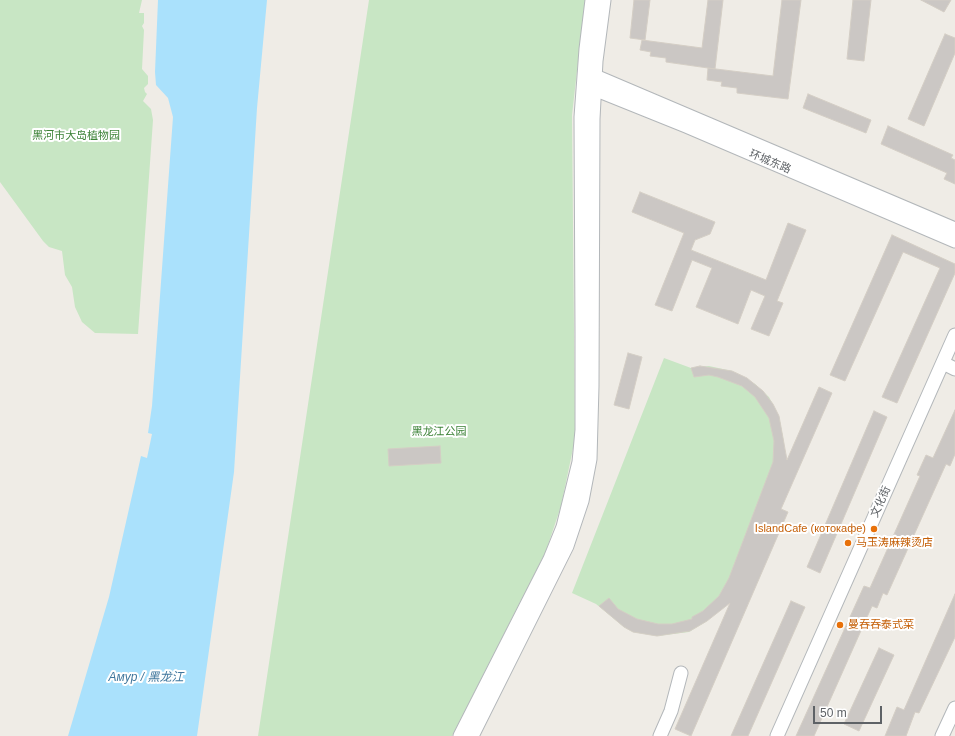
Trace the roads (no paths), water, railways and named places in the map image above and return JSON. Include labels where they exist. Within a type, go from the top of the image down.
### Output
[{"type":"street","points":[[472,736],[567,546],[582,501],[587,473],[592,426],[589,82],[592,0]]},
{"type":"street","points":[[460,736],[550,559],[563,527],[579,462],[582,430],[582,117],[604,0]]},
{"type":"street","name":"环城东路","points":[[589,82],[955,229]]},
{"type":"street","name":"环城东路","points":[[589,82],[694,129],[955,241]]},
{"type":"street","name":"文化街","points":[[777,736],[955,335]]},
{"type":"street","points":[[943,363],[955,368]]},
{"type":"street","points":[[660,736],[671,711],[681,673]]},
{"type":"street","points":[[942,736],[955,708]]},
{"type":"water","name":"Амур / 黑龙江","points":[[158,0],[267,0],[257,108],[234,472],[197,736],[68,736],[109,597],[141,456],[147,458],[152,434],[148,433],[152,406],[173,117],[168,98],[156,85],[155,72]]},
{"type":"place","name":"IslandCafe (котокафе)","points":[[874,529]]},
{"type":"place","name":"马玉涛麻辣烫店","points":[[848,543]]},
{"type":"place","name":"曼吞吞泰式菜","points":[[840,625]]},
{"type":"park label","name":"黑河市大岛植物园","points":[[76,136]]},
{"type":"park label","name":"黑龙江公园","points":[[439,432]]}]
